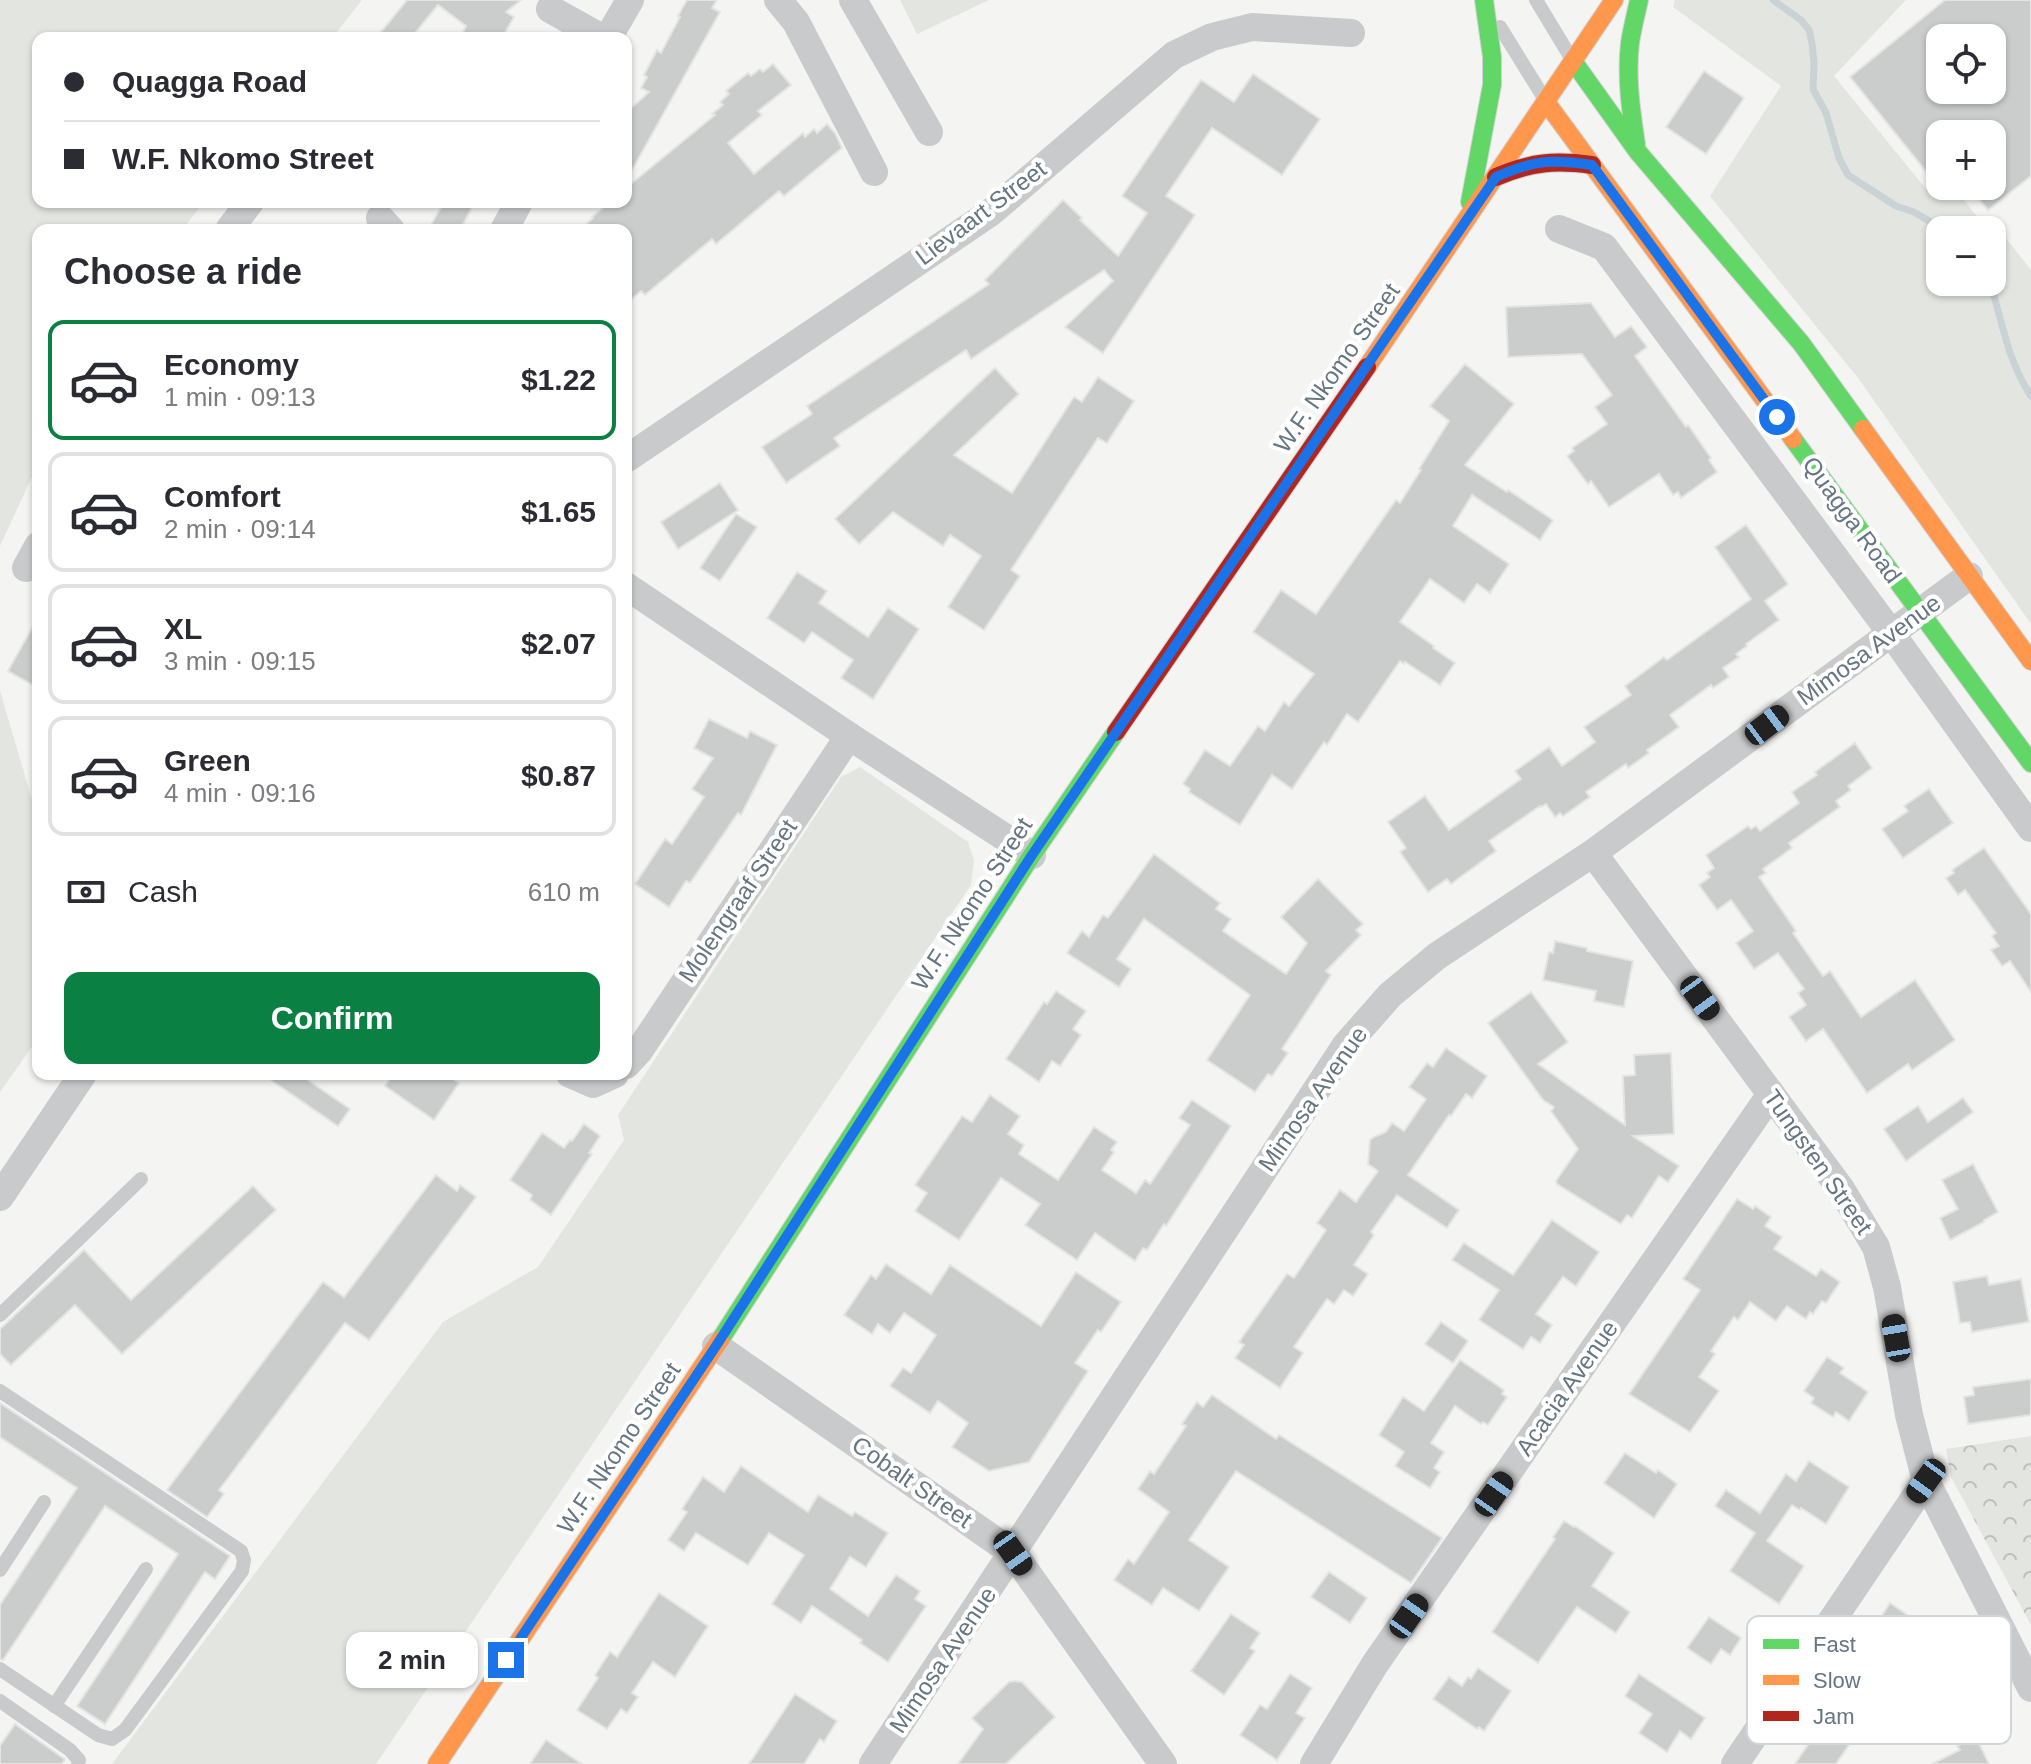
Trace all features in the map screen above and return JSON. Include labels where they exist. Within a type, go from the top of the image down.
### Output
[{"type":"main road","points":[[1466,222],[1492,85],[1492,57],[1484,0]]},
{"type":"main road","name":"W.F. Nkomo Street","points":[[437,1764],[716,1346],[1032,855],[1466,222],[1614,0]]},
{"type":"main road","points":[[1638,152],[1629,78],[1630,41],[1639,0]]},
{"type":"main road","points":[[1573,61],[1638,152],[1801,343],[2031,661]]},
{"type":"main road","name":"Quagga Road","points":[[1546,102],[2031,763]]},
{"type":"main road","points":[[1496,177],[1525,165],[1547,161],[1592,165]]},
{"type":"street","points":[[609,32],[630,0]]},
{"type":"street","points":[[778,0],[796,22],[874,172]]},
{"type":"street","points":[[853,0],[929,132]]},
{"type":"street","points":[[550,9],[594,32]]},
{"type":"street","name":"Lievaart Street","points":[[632,455],[990,213],[1174,55],[1212,37],[1252,27],[1351,33]]},
{"type":"street","name":"Quagga Road","points":[[1559,229],[1604,247],[1891,633],[2031,828]]},
{"type":"street","name":"Mimosa Avenue","points":[[873,1764],[1346,1045],[1390,995],[1437,956],[1593,853],[1969,576]]},
{"type":"street","points":[[632,590],[1032,855]]},
{"type":"street","name":"Molengraaf Street","points":[[632,1059],[849,736]]},
{"type":"street","name":"Tungsten Street","points":[[1593,853],[1841,1189],[1876,1247],[1887,1287],[1909,1415],[1926,1481],[1994,1616]]},
{"type":"street","points":[[0,1197],[79,1080]]},
{"type":"street","name":"Acacia Avenue","points":[[1314,1764],[1375,1664],[1771,1094]]},
{"type":"street","name":"Cobalt Street","points":[[716,1346],[1013,1553],[1163,1764]]},
{"type":"street","points":[[1835,1616],[1926,1481]]},
{"type":"street","name":"Tungsten Street","points":[[2011,1649],[2031,1688]]},
{"type":"street","points":[[1735,1764],[1748,1744]]},
{"type":"lane","name":"Quagga Road","points":[[1484,0],[1546,102]]},
{"type":"lane","points":[[1536,0],[1573,61]]},
{"type":"lane","points":[[0,1315],[141,1179]]},
{"type":"lane","points":[[0,1391],[241,1551],[244,1560],[242,1571],[125,1730],[112,1739],[98,1735],[0,1669]]},
{"type":"lane","points":[[0,1570],[44,1502]]},
{"type":"lane","points":[[54,1706],[146,1569]]},
{"type":"lane","points":[[0,1701],[70,1750],[79,1760],[78,1764]]},
{"type":"green space","points":[[0,0],[362,0],[337,32],[32,32],[32,208],[199,208],[187,224],[32,224],[32,477],[0,546]]},
{"type":"green space","points":[[900,0],[989,0],[917,34]]},
{"type":"green space","points":[[1675,0],[1906,0],[1834,76],[1926,189],[1926,200],[1964,200],[1976,216],[1926,216],[1926,296],[2006,296],[2006,238],[2031,270],[2031,624],[1858,378],[1710,196],[1781,86],[1673,7]]},
{"type":"green space","points":[[0,691],[32,800],[32,1047],[0,1092]]},
{"type":"green space","points":[[860,767],[968,842],[974,860],[971,885],[376,1764],[112,1764],[443,1322],[538,1267],[624,1140],[618,1115],[841,777]]},
{"type":"green space","points":[[2031,1436],[2031,1625],[1951,1477],[1946,1449]]},
{"type":"building","points":[[407,0],[521,0],[506,12],[514,17],[505,32],[463,32],[466,26],[438,5],[416,32],[381,32]]},
{"type":"building","points":[[687,0],[717,0],[712,8],[720,12],[632,170],[632,108],[649,92],[641,88],[647,77],[644,75],[657,50],[661,53]]},
{"type":"building","points":[[1945,0],[2031,0],[2031,176],[2006,196],[2006,120],[1926,120],[1926,172],[1850,77]]},
{"type":"building","points":[[773,64],[791,85],[758,111],[762,115],[728,143],[754,174],[803,133],[805,137],[814,129],[817,133],[827,124],[842,148],[784,196],[779,191],[716,244],[712,239],[645,295],[641,291],[632,299],[632,224],[586,224],[603,208],[632,208],[632,183],[715,115],[712,114],[723,105],[720,102],[729,94],[726,91],[748,73],[751,76],[760,69],[763,72]]},
{"type":"building","points":[[1704,71],[1744,98],[1706,154],[1666,127]]},
{"type":"building","points":[[1253,74],[1320,119],[1282,175],[1212,128],[1166,196],[1195,215],[1103,353],[1065,327],[1113,281],[1104,270],[971,359],[966,350],[834,438],[840,446],[786,483],[762,447],[812,414],[807,406],[989,284],[985,280],[1063,200],[1118,256],[1147,213],[1122,196],[1201,80],[1234,102]]},
{"type":"building","points":[[1980,200],[2001,200],[1988,210]]},
{"type":"building","points":[[441,208],[472,208],[463,224],[431,224]]},
{"type":"building","points":[[1591,303],[1615,337],[1631,326],[1647,347],[1635,356],[1711,458],[1709,460],[1717,472],[1681,498],[1678,492],[1673,495],[1659,474],[1609,507],[1591,481],[1588,484],[1567,456],[1574,451],[1572,448],[1607,424],[1595,407],[1612,395],[1582,354],[1508,357],[1506,307]]},
{"type":"building","points":[[1465,364],[1514,404],[1465,465],[1553,520],[1540,540],[1472,495],[1453,526],[1509,564],[1490,593],[1477,584],[1464,603],[1430,579],[1400,622],[1455,663],[1440,685],[1400,661],[1358,722],[1347,714],[1292,789],[1272,775],[1240,825],[1189,792],[1190,789],[1183,784],[1205,750],[1230,766],[1258,726],[1265,731],[1284,702],[1289,706],[1314,674],[1253,632],[1281,590],[1316,614],[1396,500],[1400,503],[1421,470],[1449,421],[1430,406]]},
{"type":"building","points":[[995,368],[1019,394],[954,455],[1012,493],[1074,397],[1082,402],[1098,377],[1134,401],[1107,443],[1098,438],[1011,570],[1020,576],[984,630],[948,607],[981,556],[950,535],[943,546],[893,512],[859,544],[835,519]]},
{"type":"building","points":[[720,483],[738,510],[678,549],[661,522]]},
{"type":"building","points":[[736,514],[757,527],[720,581],[700,568]]},
{"type":"building","points":[[1746,525],[1788,584],[1765,601],[1779,620],[1746,644],[1736,654],[1739,657],[1723,668],[1729,677],[1713,688],[1711,685],[1670,715],[1679,727],[1647,750],[1649,753],[1628,768],[1626,764],[1586,792],[1590,797],[1563,816],[1560,813],[1555,817],[1546,804],[1540,806],[1489,841],[1496,851],[1451,884],[1447,879],[1428,892],[1400,852],[1406,848],[1388,822],[1425,796],[1449,830],[1521,779],[1515,771],[1549,747],[1562,766],[1595,742],[1584,727],[1631,695],[1625,686],[1664,657],[1667,660],[1751,599],[1715,547]]},
{"type":"building","points":[[797,572],[827,591],[819,603],[868,637],[888,608],[919,629],[873,699],[841,678],[853,660],[812,632],[804,643],[767,618]]},
{"type":"building","points":[[32,628],[32,685],[8,671]]},
{"type":"building","points":[[709,719],[747,738],[750,731],[777,745],[741,815],[738,813],[690,883],[686,881],[669,907],[635,884],[665,839],[672,844],[704,797],[692,789],[713,758],[694,748]]},
{"type":"building","points":[[1855,743],[1872,768],[1848,786],[1851,790],[1836,801],[1840,807],[1789,843],[1792,848],[1763,869],[1766,873],[1759,877],[1823,976],[1830,971],[1861,1017],[1915,980],[1955,1040],[1912,1070],[1908,1064],[1867,1093],[1823,1029],[1806,1041],[1789,1017],[1806,1005],[1798,993],[1804,989],[1778,953],[1754,969],[1736,943],[1753,931],[1731,900],[1717,910],[1699,885],[1710,877],[1707,873],[1714,868],[1706,855],[1748,826],[1751,829],[1756,826],[1760,831],[1799,803],[1792,792]]},
{"type":"building","points":[[1929,789],[1953,823],[1903,858],[1882,829],[1908,811],[1904,806]]},
{"type":"building","points":[[1984,848],[2031,914],[2031,992],[2010,961],[2002,966],[1991,950],[1999,946],[1992,936],[1996,933],[1965,890],[1958,895],[1946,878],[1954,873],[1952,870]]},
{"type":"building","points":[[1154,854],[1220,903],[1216,909],[1231,919],[1223,931],[1286,974],[1307,943],[1281,917],[1318,879],[1363,924],[1356,930],[1361,935],[1326,971],[1331,975],[1282,1049],[1288,1053],[1272,1076],[1268,1074],[1255,1092],[1207,1060],[1250,995],[1144,919],[1117,959],[1131,969],[1119,987],[1067,953],[1082,931],[1089,937],[1103,915],[1108,918]]},
{"type":"building","points":[[1555,941],[1633,961],[1624,1007],[1594,1001],[1596,991],[1543,980],[1549,952],[1553,953]]},
{"type":"building","points":[[1056,991],[1086,1011],[1073,1029],[1081,1035],[1060,1066],[1052,1061],[1039,1082],[1006,1059],[1044,1002],[1047,1004]]},
{"type":"building","points":[[1531,992],[1568,1042],[1538,1064],[1625,1125],[1623,1076],[1635,1075],[1634,1055],[1671,1053],[1674,1134],[1633,1136],[1679,1166],[1668,1182],[1659,1176],[1632,1218],[1627,1215],[1621,1224],[1557,1184],[1556,1181],[1578,1149],[1551,1111],[1554,1107],[1543,1100],[1488,1023]]},
{"type":"building","points":[[1446,1048],[1487,1076],[1472,1098],[1466,1094],[1449,1115],[1408,1175],[1459,1210],[1447,1228],[1397,1195],[1371,1232],[1374,1235],[1354,1265],[1368,1274],[1353,1296],[1344,1290],[1334,1304],[1327,1299],[1294,1347],[1303,1353],[1280,1388],[1235,1358],[1244,1345],[1239,1342],[1287,1274],[1294,1278],[1326,1230],[1317,1223],[1340,1190],[1356,1202],[1378,1171],[1368,1164],[1370,1140],[1386,1132],[1392,1123],[1404,1131],[1426,1099],[1409,1087],[1427,1063],[1433,1067]]},
{"type":"building","points":[[271,1080],[308,1080],[350,1109],[338,1126]]},
{"type":"building","points":[[389,1080],[454,1080],[459,1083],[434,1120],[385,1086]]},
{"type":"building","points":[[990,1095],[1020,1116],[1008,1134],[1024,1145],[1019,1154],[1058,1180],[1094,1127],[1117,1142],[1102,1170],[1136,1193],[1145,1180],[1150,1184],[1190,1125],[1179,1118],[1192,1100],[1231,1126],[1166,1226],[1164,1224],[1147,1250],[1143,1248],[1135,1261],[1095,1233],[1077,1260],[1025,1225],[1040,1204],[1001,1178],[959,1240],[915,1211],[927,1193],[915,1185],[962,1116],[972,1122]]},
{"type":"building","points":[[1963,1098],[1973,1112],[1906,1161],[1884,1129],[1918,1106],[1928,1122]]},
{"type":"building","points":[[584,1124],[600,1136],[589,1153],[592,1154],[551,1215],[530,1200],[532,1195],[510,1180],[542,1133],[564,1148]]},
{"type":"building","points":[[1973,1164],[1998,1212],[1950,1240],[1940,1218],[1958,1209],[1942,1180]]},
{"type":"building","points":[[436,1175],[457,1191],[460,1185],[476,1197],[369,1340],[345,1323],[219,1490],[224,1494],[207,1517],[167,1490],[323,1282],[344,1297]]},
{"type":"building","points":[[253,1186],[276,1210],[122,1354],[75,1305],[11,1365],[0,1354],[0,1329],[84,1250],[131,1300]]},
{"type":"building","points":[[1737,1199],[1771,1217],[1765,1226],[1782,1237],[1774,1249],[1816,1276],[1821,1269],[1840,1282],[1826,1303],[1822,1301],[1806,1319],[1787,1306],[1776,1321],[1750,1302],[1738,1320],[1734,1317],[1711,1351],[1715,1354],[1699,1377],[1719,1391],[1690,1432],[1629,1394],[1700,1290],[1683,1279]]},
{"type":"building","points":[[1552,1220],[1599,1252],[1576,1286],[1563,1277],[1536,1314],[1552,1325],[1540,1343],[1531,1337],[1523,1349],[1479,1320],[1499,1290],[1452,1260],[1464,1243],[1513,1275]]},
{"type":"building","points":[[886,1264],[931,1294],[950,1265],[1041,1326],[1076,1272],[1121,1302],[1075,1363],[1088,1371],[1029,1462],[989,1471],[952,1447],[968,1423],[938,1401],[930,1413],[890,1386],[903,1368],[911,1373],[936,1335],[904,1313],[890,1333],[878,1324],[872,1334],[844,1315],[871,1275],[876,1279]]},
{"type":"building","points":[[1987,1276],[1989,1285],[2021,1279],[2029,1322],[1972,1332],[1970,1322],[1960,1323],[1953,1282]]},
{"type":"building","points":[[1441,1322],[1468,1341],[1453,1363],[1425,1344]]},
{"type":"building","points":[[1827,1357],[1844,1368],[1840,1373],[1868,1392],[1849,1421],[1836,1412],[1833,1417],[1811,1403],[1814,1398],[1804,1391]]},
{"type":"building","points":[[1460,1360],[1504,1390],[1502,1394],[1507,1397],[1488,1425],[1481,1424],[1455,1406],[1431,1443],[1444,1452],[1434,1468],[1440,1472],[1430,1488],[1395,1466],[1404,1452],[1379,1435],[1403,1397],[1424,1411]]},
{"type":"building","points":[[2031,1379],[2031,1415],[1968,1424],[1964,1397],[1974,1395],[1973,1387]]},
{"type":"building","points":[[1212,1395],[1276,1439],[1279,1435],[1442,1538],[1411,1583],[1236,1471],[1189,1540],[1229,1567],[1199,1611],[1163,1588],[1152,1605],[1114,1580],[1128,1559],[1134,1564],[1169,1512],[1138,1489],[1150,1471],[1154,1474],[1186,1426],[1182,1424],[1197,1402],[1203,1407]]},
{"type":"building","points":[[0,1403],[230,1556],[215,1579],[205,1572],[105,1724],[77,1706],[178,1554],[105,1506],[3,1660],[0,1659],[0,1605],[77,1488],[0,1437]]},
{"type":"building","points":[[1625,1453],[1677,1484],[1654,1518],[1604,1483]]},
{"type":"building","points":[[1809,1461],[1849,1487],[1826,1524],[1792,1505],[1767,1541],[1804,1566],[1779,1604],[1730,1571],[1755,1533],[1715,1506],[1726,1490],[1760,1513],[1786,1474],[1796,1481]]},
{"type":"building","points":[[741,1466],[808,1512],[818,1495],[852,1516],[855,1512],[888,1533],[866,1567],[850,1557],[830,1589],[868,1616],[896,1575],[920,1591],[915,1599],[926,1606],[888,1662],[812,1606],[801,1623],[772,1604],[804,1555],[769,1533],[748,1565],[696,1533],[684,1551],[668,1540],[687,1512],[682,1509],[703,1477],[724,1492]]},
{"type":"building","points":[[1564,1521],[1614,1553],[1592,1586],[1630,1612],[1616,1633],[1577,1607],[1538,1663],[1492,1632]]},
{"type":"building","points":[[1329,1572],[1367,1598],[1350,1623],[1311,1597]]},
{"type":"building","points":[[659,1593],[708,1626],[675,1677],[653,1662],[632,1693],[638,1697],[627,1713],[621,1709],[607,1729],[577,1710],[598,1678],[595,1675],[610,1652],[617,1657]]},
{"type":"building","points":[[1890,1603],[1909,1616],[1882,1616]]},
{"type":"building","points":[[1231,1614],[1260,1633],[1250,1648],[1255,1651],[1224,1695],[1191,1671]]},
{"type":"building","points":[[1709,1617],[1741,1638],[1730,1655],[1721,1649],[1711,1664],[1687,1648]]},
{"type":"building","points":[[1478,1668],[1511,1691],[1484,1731],[1433,1699],[1449,1677],[1462,1686]]},
{"type":"building","points":[[1290,1674],[1312,1688],[1296,1713],[1305,1718],[1277,1760],[1240,1735],[1260,1705],[1267,1709]]},
{"type":"building","points":[[1639,1674],[1705,1718],[1691,1739],[1680,1731],[1667,1752],[1639,1733],[1652,1714],[1625,1696]]},
{"type":"building","points":[[1009,1682],[1022,1682],[1055,1717],[1006,1764],[958,1764],[983,1729],[972,1718]]},
{"type":"building","points":[[795,1694],[837,1721],[824,1742],[820,1739],[804,1764],[749,1764]]},
{"type":"building","points":[[15,1724],[65,1759],[62,1764],[0,1764],[0,1746]]},
{"type":"building","points":[[546,1740],[582,1764],[530,1764]]},
{"type":"building","points":[[1809,1744],[1850,1744],[1836,1764],[1795,1764]]},
{"type":"building","points":[[1979,1744],[1989,1764],[1932,1764],[1960,1750],[1957,1746]]},
{"type":"waterway","points":[[1773,0],[1801,20],[1809,30],[1814,63],[1813,89],[1826,113],[1839,158],[1848,175],[1896,206],[1926,219]]},
{"type":"waterway","points":[[1994,296],[2011,355],[2031,396]]},
{"type":"traffic: fast","points":[[1470,202],[1492,85],[1492,57],[1484,0]]},
{"type":"traffic: fast","points":[[1636,144],[1629,68],[1630,43],[1639,0]]},
{"type":"traffic: fast","points":[[1573,61],[1638,152],[1801,343],[1863,429]]},
{"type":"traffic: fast","points":[[1793,439],[2031,763]]},
{"type":"traffic: fast","points":[[720,1340],[1032,855],[1116,732]]},
{"type":"traffic: slow","points":[[1367,367],[1614,0]]},
{"type":"traffic: slow","points":[[1546,102],[1793,439]]},
{"type":"traffic: slow","points":[[1863,429],[2031,661]]},
{"type":"traffic: slow","points":[[437,1764],[720,1340]]},
{"type":"traffic: jam","points":[[1496,177],[1543,164],[1592,165]]},
{"type":"traffic: jam","points":[[1116,732],[1367,367]]},
{"type":"route","points":[[506,1660],[716,1346],[1032,855],[1496,177],[1525,165],[1547,161],[1592,165],[1777,417]]}]
